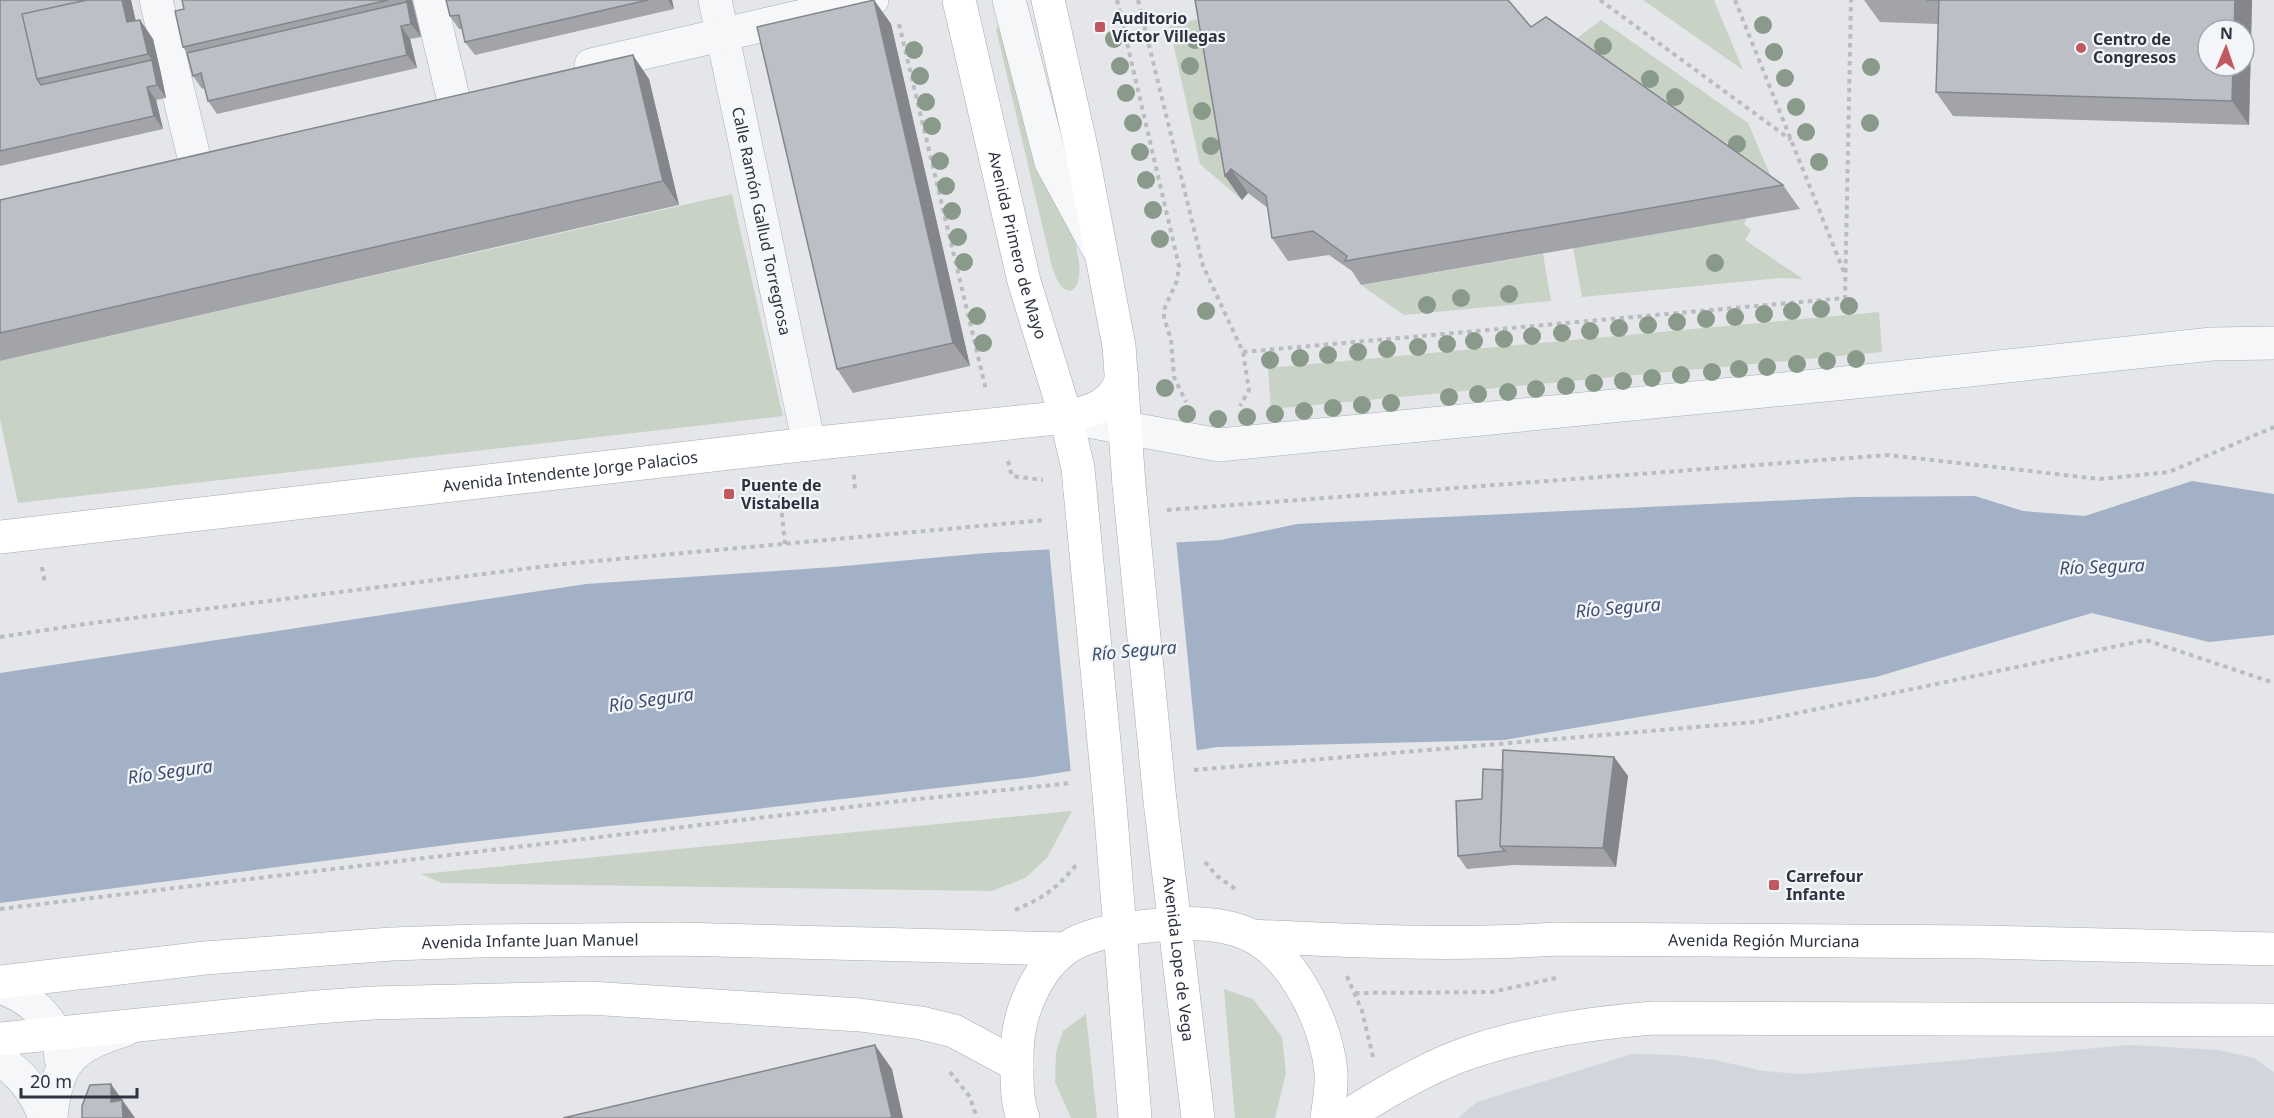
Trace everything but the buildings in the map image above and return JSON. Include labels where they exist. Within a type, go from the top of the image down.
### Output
[{"type":"main road","name":"Avenida Primero de Mayo","points":[[959,0],[1024,281],[1066,417],[1078,468],[1110,805],[1119,929]]},
{"type":"main road","points":[[1048,0],[1082,147],[1104,260],[1119,346],[1126,429]]},
{"type":"main road","name":"Avenida Intendente Jorge Palacios","points":[[0,537],[809,444],[1066,417],[1086,413],[1107,402],[1117,391],[1122,376]]},
{"type":"main road","name":"Avenida Lope de Vega","points":[[1126,429],[1129,485],[1160,801],[1198,1118]]},
{"type":"main road","points":[[1023,1118],[1018,1093],[1017,1065],[1020,1022],[1038,981],[1064,950],[1079,941],[1119,929],[1195,923],[1222,927],[1252,936],[1285,964],[1300,985],[1314,1011],[1327,1048],[1331,1074],[1327,1118]]},
{"type":"main road","points":[[1119,929],[1134,1118]]},
{"type":"main road","name":"Avenida Región Murciana","points":[[1252,936],[1488,944],[1556,939],[1985,942],[2274,949]]},
{"type":"main road","name":"Avenida Infante Juan Manuel","points":[[0,982],[205,958],[326,948],[466,941],[678,939],[1064,950]]},
{"type":"main road","points":[[0,1039],[373,1003],[589,998],[860,1015],[921,1023],[954,1031],[1017,1065]]},
{"type":"main road","points":[[1344,1118],[1388,1090],[1457,1057],[1556,1029],[1601,1022],[1654,1018],[2274,1020]]},
{"type":"street","points":[[156,0],[194,157]]},
{"type":"street","points":[[419,105],[468,93],[430,0]]},
{"type":"street","name":"Calle Ramón Gallud Torregrosa","points":[[715,0],[809,444]]},
{"type":"street","points":[[564,71],[872,0]]},
{"type":"street","points":[[1009,0],[1051,162],[1104,260]]},
{"type":"street","points":[[160,165],[228,149]]},
{"type":"street","points":[[1066,417],[1219,445],[1886,379],[2212,344],[2274,343]]},
{"type":"street","points":[[0,987],[13,992],[40,1010],[56,1034],[60,1046],[60,1070]]},
{"type":"street","points":[[51,1118],[55,1083],[60,1070],[69,1058],[102,1036],[141,1025]]},
{"type":"street","points":[[0,1060],[24,1080],[39,1100],[45,1118]]},
{"type":"path","points":[[1117,0],[1179,266],[1177,281],[1165,308],[1164,317],[1171,340],[1174,377],[1177,387],[1187,401],[1170,436]]},
{"type":"path","points":[[1138,0],[1203,266],[1243,352],[1249,390],[1219,445]]},
{"type":"path","points":[[1600,0],[1791,140]]},
{"type":"path","points":[[1735,0],[1845,276]]},
{"type":"path","points":[[1243,352],[1845,298],[1851,0]]},
{"type":"path","points":[[899,23],[982,378],[1012,476],[1044,480],[1048,486],[1080,487]]},
{"type":"path","points":[[780,495],[785,544]]},
{"type":"path","points":[[1355,993],[1492,992],[1542,980],[1563,978]]},
{"type":"shaded area","points":[[1643,0],[1714,0],[1743,70]]},
{"type":"shaded area","points":[[1211,17],[1242,200],[1200,164],[1169,25]]},
{"type":"shaded area","points":[[1601,20],[1748,123],[1778,193],[1568,45]]},
{"type":"shaded area","points":[[1000,24],[1074,237],[1079,273],[1076,286],[1071,291],[1061,286],[1052,267],[996,29]]},
{"type":"shaded area","points":[[732,194],[783,416],[18,503],[0,419],[0,361]]},
{"type":"shaded area","points":[[1747,218],[1744,224],[1751,230],[1745,240],[1803,279],[1781,278],[1582,297],[1573,248]]},
{"type":"shaded area","points":[[1543,254],[1551,301],[1404,315],[1361,285]]},
{"type":"shaded area","points":[[1879,312],[1882,352],[1271,409],[1268,368]]},
{"type":"shaded area","points":[[1072,811],[1047,858],[1025,878],[992,891],[442,883],[421,874]]},
{"type":"shaded area","points":[[1224,989],[1253,999],[1282,1037],[1286,1073],[1275,1118],[1235,1118]]},
{"type":"shaded area","points":[[1086,1014],[1097,1118],[1071,1118],[1055,1082],[1056,1052],[1063,1031]]},
{"type":"shaded area","points":[[2129,1045],[2218,1050],[2254,1058],[2274,1072],[2274,1118],[1458,1118],[1477,1102],[1632,1054],[1674,1055],[1715,1060],[1763,1071],[1803,1074]]},
{"type":"water","name":"Río Segura","points":[[2192,481],[2274,494],[2274,635],[2209,642],[2092,613],[1876,677],[1504,740],[1217,747],[1033,777],[454,844],[0,903],[0,673],[586,584],[833,567],[986,553],[1221,540],[1297,524],[1854,497],[1975,496],[2023,511],[2085,516]]},
{"type":"pier","points":[[1176,539],[1197,753],[1071,774],[1049,546]]},
{"type":"place","name":"Auditorio Víctor Villegas","points":[[1100,27]]},
{"type":"place","name":"Centro de Congresos","points":[[2081,48]]},
{"type":"place","name":"Puente de Vistabella","points":[[729,494]]},
{"type":"place","name":"Carrefour Infante","points":[[1774,885]]}]
